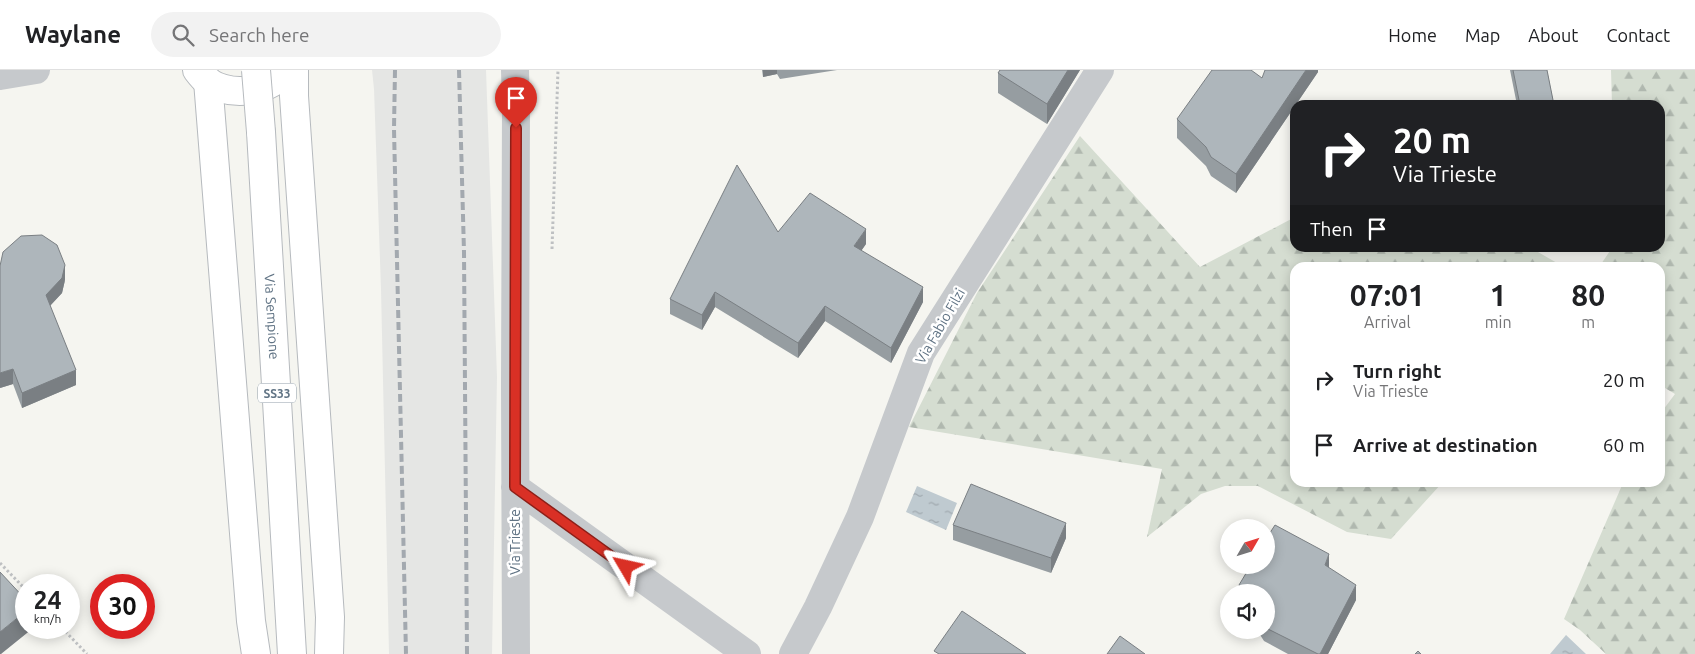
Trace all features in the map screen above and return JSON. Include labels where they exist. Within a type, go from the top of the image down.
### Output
[{"type":"main road","name":"Via Sempione","points":[[256,70],[292,654]]},
{"type":"main road","points":[[202,76],[231,91],[256,91],[278,80],[287,70]]},
{"type":"main road","points":[[294,70],[294,96],[330,616],[329,654]]},
{"type":"main road","points":[[202,76],[250,611],[256,654]]},
{"type":"street","points":[[0,76],[36,70]]},
{"type":"street","name":"Via Trieste","points":[[515,70],[516,654]]},
{"type":"street","name":"Via Fabio Filzi","points":[[793,654],[818,607],[860,517],[921,353],[1100,70]]},
{"type":"street","points":[[515,487],[747,654]]},
{"type":"path","points":[[0,563],[15,579]]},
{"type":"path","points":[[73,639],[87,654]]},
{"type":"shaded area","points":[[372,70],[486,70],[497,377],[492,654],[389,654],[381,289]]},
{"type":"green space","points":[[1611,70],[1695,70],[1695,654],[1606,654],[1580,630],[1564,619],[1621,487],[1665,487],[1665,407],[1675,394],[1665,388],[1665,262],[1602,262],[1609,252],[1665,252],[1665,100],[1612,100]]},
{"type":"green space","points":[[1080,136],[1200,267],[1290,220],[1290,252],[1538,252],[1555,262],[1290,262],[1290,487],[1438,487],[1391,539],[1347,532],[1258,486],[1225,486],[1201,494],[1147,537],[1162,469],[909,427],[977,293]]},
{"type":"water","points":[[917,486],[957,503],[946,530],[906,512]]},
{"type":"water","points":[[1566,635],[1586,654],[1550,654]]},
{"type":"building","points":[[1000,70],[1068,70],[1047,104],[998,73]]},
{"type":"building","points":[[1212,70],[1251,70],[1262,78],[1265,70],[1306,70],[1236,174],[1211,157],[1206,147],[1177,119]]},
{"type":"building","points":[[1513,70],[1547,70],[1553,100],[1519,100]]},
{"type":"building","points":[[737,165],[778,232],[810,193],[866,229],[854,246],[923,287],[891,348],[825,306],[798,343],[715,292],[702,315],[670,299]]},
{"type":"building","points":[[42,235],[57,245],[65,265],[62,278],[46,295],[76,370],[22,393],[13,369],[0,373],[0,266],[3,252],[21,236]]},
{"type":"building","points":[[971,484],[1066,523],[1051,558],[953,525]]},
{"type":"building","points":[[1275,525],[1329,554],[1325,565],[1356,585],[1320,654],[1318,654],[1275,632],[1275,584],[1240,584],[1246,574],[1275,574]]},
{"type":"building","points":[[0,572],[15,588],[15,620],[0,632]]},
{"type":"building","points":[[962,611],[1026,654],[939,654],[934,651]]},
{"type":"building","points":[[1120,636],[1145,654],[1107,654]]},
{"type":"railway","points":[[395,70],[394,129],[406,654]]},
{"type":"railway","points":[[459,70],[464,252],[467,654]]},
{"type":"route","points":[[516,128],[515,487],[626,567]]}]
